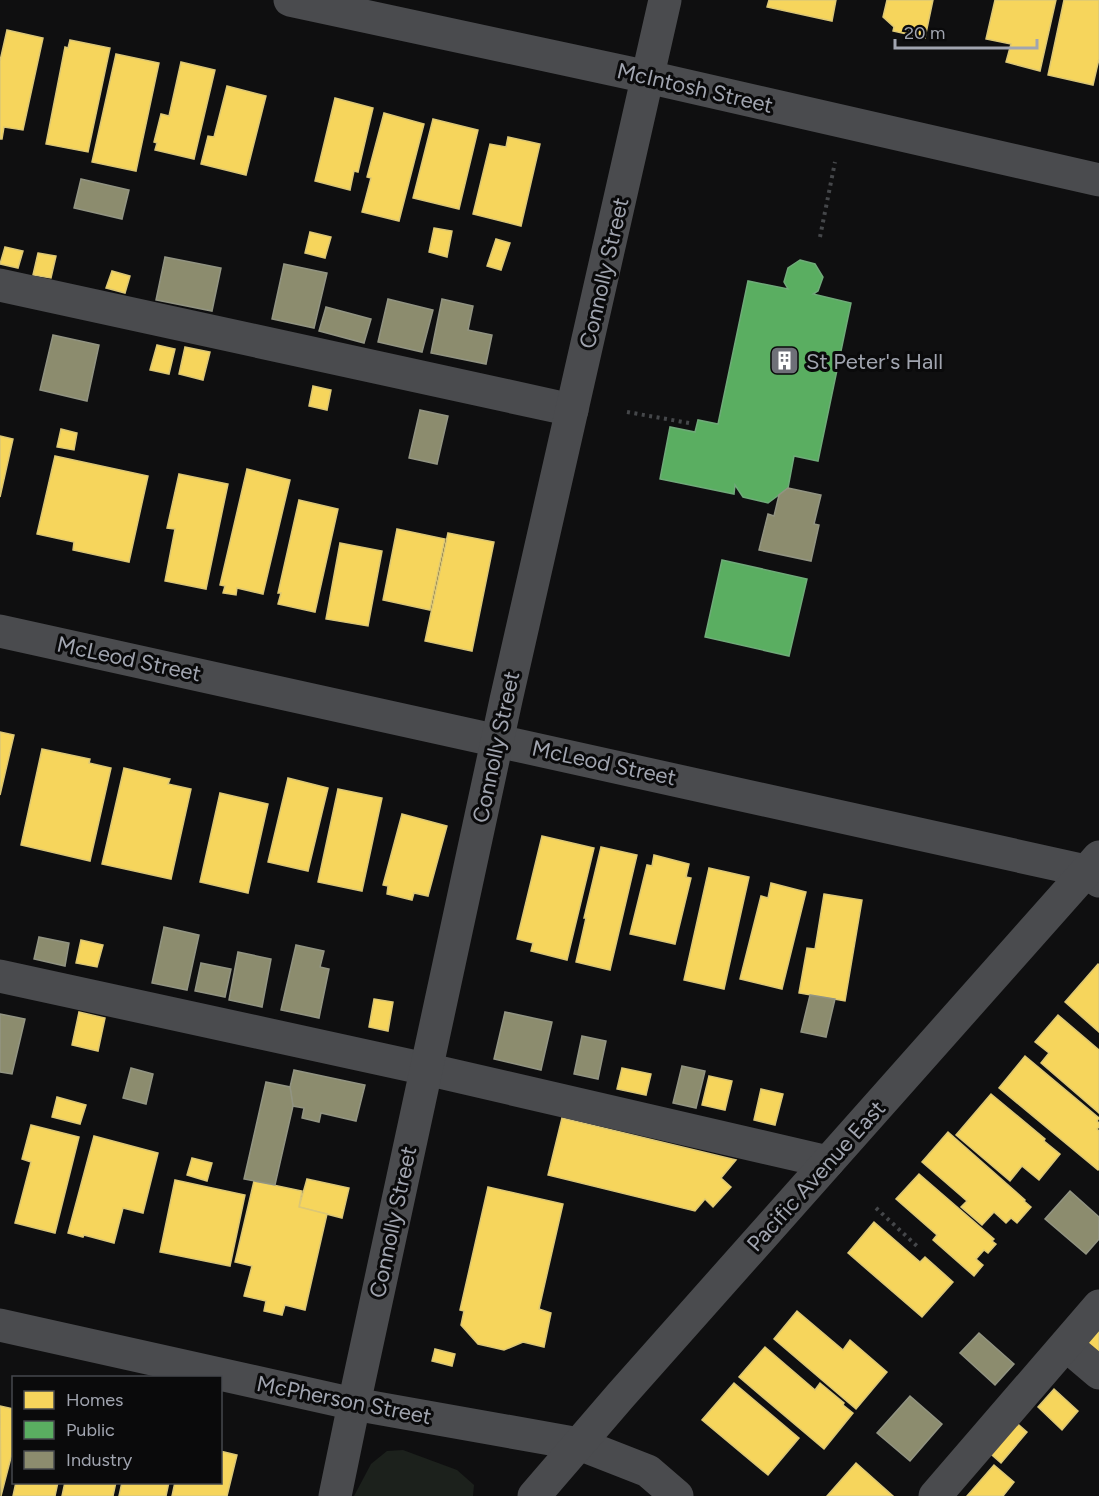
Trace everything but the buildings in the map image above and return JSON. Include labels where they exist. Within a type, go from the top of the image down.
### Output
[{"type":"street","name":"McIntosh Street","points":[[290,0],[648,77],[1099,180]]},
{"type":"street","name":"Connolly Street","points":[[335,1496],[498,740],[665,0]]},
{"type":"street","points":[[0,285],[572,410]]},
{"type":"street","name":"McLeod Street","points":[[0,631],[1095,870]]},
{"type":"street","name":"Pacific Avenue East","points":[[534,1496],[828,1162],[1095,870]]},
{"type":"street","points":[[0,975],[426,1069],[828,1162]]},
{"type":"street","points":[[935,1496],[1099,1306]]},
{"type":"street","name":"McPherson Street","points":[[0,1325],[354,1404],[579,1443],[648,1471],[677,1496]]},
{"type":"street","points":[[1066,1345],[1099,1373]]},
{"type":"path","points":[[820,237],[835,162]]},
{"type":"path","points":[[627,412],[689,423]]},
{"type":"path","points":[[876,1208],[918,1247]]},
{"type":"shaded area","points":[[403,1450],[457,1470],[474,1485],[473,1496],[354,1496],[371,1464],[387,1451]]},
{"type":"place","name":"St Peter's Hall","points":[[785,361]]}]
